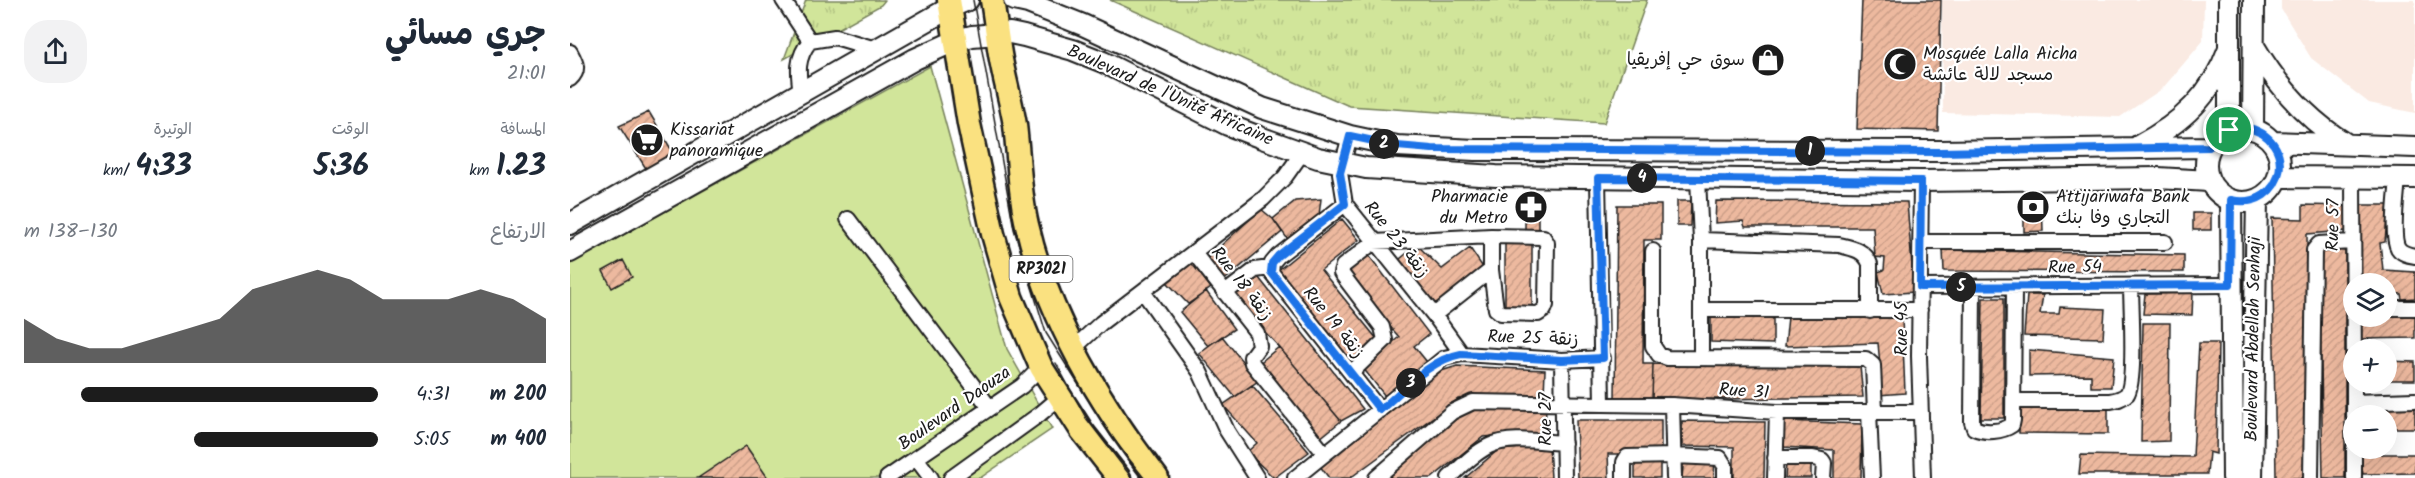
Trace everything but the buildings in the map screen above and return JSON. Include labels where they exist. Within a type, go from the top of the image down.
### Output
[{"type":"main road","name":"RP3021","points":[[992,0],[1014,123],[1027,225],[1050,292],[1074,347],[1114,417],[1157,478]]},
{"type":"main road","name":"Boulevard de l'Unité Africaine","points":[[1014,0],[1028,3],[1083,26],[1262,108],[1350,136],[1397,146],[1464,149],[1940,152],[2209,147]]},
{"type":"main road","points":[[2229,0],[2229,130]]},
{"type":"main road","points":[[2253,129],[2254,0]]},
{"type":"main road","name":"RP3021","points":[[956,2],[957,40],[965,103],[993,234],[1011,297],[1041,367],[1059,398],[1119,478]]},
{"type":"main road","points":[[570,224],[879,50],[956,2]]},
{"type":"main road","name":"Boulevard de l'Unité Africaine","points":[[570,252],[915,59],[957,40],[998,33],[1024,36],[1103,62],[1228,125],[1302,153],[1366,168],[1436,174],[1598,178],[1921,181],[2061,178],[2209,181]]},
{"type":"main road","points":[[2254,46],[2293,100],[2329,133],[2344,143]]},
{"type":"main road","points":[[2135,148],[2159,135],[2206,94],[2222,69],[2229,48]]},
{"type":"main road","points":[[2273,142],[2280,158],[2278,177],[2270,190],[2257,200],[2243,202],[2231,200],[2220,194],[2209,181],[2206,164],[2209,147],[2229,130],[2244,127],[2253,129],[2273,142],[2415,147]]},
{"type":"main road","points":[[2278,177],[2406,178]]},
{"type":"main road","name":"Boulevard Abdellah Senhaji","points":[[2231,200],[2233,478]]},
{"type":"main road","name":"Boulevard Abdellah Senhaji","points":[[2252,478],[2257,200]]},
{"type":"street","points":[[783,0],[810,41]]},
{"type":"street","points":[[801,93],[798,69],[800,55],[810,41],[835,37],[879,50]]},
{"type":"street","points":[[570,52],[577,65],[577,70],[570,80]]},
{"type":"street","name":"Rue 23 زنقة","points":[[1350,136],[1342,163],[1341,189],[1345,204],[1434,315],[1461,354]]},
{"type":"street","points":[[1074,347],[1280,184],[1302,153]]},
{"type":"street","name":"Rue 57","points":[[2352,273],[2353,177]]},
{"type":"street","points":[[1598,178],[1603,358],[1602,404]]},
{"type":"street","points":[[2406,178],[2395,236],[2397,246],[2404,253],[2415,256]]},
{"type":"street","points":[[1698,179],[1701,240],[1701,357]]},
{"type":"street","name":"Rue 45","points":[[1921,181],[1920,310],[1923,478]]},
{"type":"street","points":[[1225,293],[1256,270],[1274,262],[1345,204]]},
{"type":"street","points":[[848,219],[990,408]]},
{"type":"street","points":[[1351,373],[1385,340],[1382,327],[1341,273],[1343,266],[1374,242],[1491,236],[1545,238],[1547,243],[1544,310],[1538,314],[1498,312],[1491,270],[1491,236]]},
{"type":"street","points":[[1701,240],[1839,245],[1859,250],[1870,264],[1870,311]]},
{"type":"street","points":[[1921,242],[2165,242]]},
{"type":"street","points":[[2311,478],[2314,250],[2319,243],[2352,242]]},
{"type":"street","points":[[1653,251],[1654,349],[1659,355],[1667,358],[1866,359],[1873,365],[1872,478]]},
{"type":"street","name":"Rue 18 زنقة","points":[[1194,253],[1257,333],[1259,346],[1251,357],[1252,363],[1324,453]]},
{"type":"street","name":"Rue 19 زنقة","points":[[1274,262],[1275,279],[1380,410]]},
{"type":"street","points":[[1434,315],[1491,270]]},
{"type":"street","name":"Rue 54","points":[[1920,287],[2230,285]]},
{"type":"street","points":[[2014,401],[2110,401],[2120,399],[2127,393],[2131,383],[2131,286]]},
{"type":"street","points":[[1973,287],[1972,422],[1974,428],[1982,431],[2010,427],[2013,420],[2014,287]]},
{"type":"street","points":[[1144,293],[1200,372],[1227,431],[1257,478]]},
{"type":"street","points":[[2397,308],[2415,308]]},
{"type":"street","points":[[1701,310],[1920,310]]},
{"type":"street","points":[[1294,478],[1313,473],[1324,453],[1380,410],[1435,363],[1461,354]]},
{"type":"street","name":"Rue 25 زنقة","points":[[1461,354],[1562,360],[1603,358]]},
{"type":"street","name":"Rue 27","points":[[1562,360],[1564,478]]},
{"type":"street","name":"Boulevard Daouza","points":[[887,478],[1022,386],[1041,367]]},
{"type":"street","points":[[951,478],[1059,398]]},
{"type":"street","points":[[2381,405],[2415,400]]},
{"type":"street","name":"Rue 31","points":[[1376,478],[1452,412],[1467,403],[1483,401],[1672,405],[1777,412],[1921,412]]},
{"type":"street","points":[[1672,405],[1674,478]]},
{"type":"street","points":[[1775,478],[1777,412]]},
{"type":"street","points":[[1449,478],[1476,454],[1491,445],[1510,441],[1564,443]]},
{"type":"street","points":[[1624,478],[1623,462],[1627,457],[1674,456],[1720,458],[1725,466],[1725,478]]},
{"type":"street","points":[[916,458],[931,478]]},
{"type":"street","points":[[1775,458],[1818,458],[1824,463],[1823,478]]},
{"type":"street","points":[[2354,459],[2354,478]]},
{"type":"shaded area","points":[[1942,0],[2204,0],[2203,41],[2162,89],[2120,117],[1943,113]]},
{"type":"shaded area","points":[[2281,0],[2415,0],[2415,113],[2369,103],[2311,58],[2281,9]]},
{"type":"green space","points":[[806,0],[885,0],[881,5],[784,59]]},
{"type":"green space","points":[[1110,0],[1647,0],[1604,123],[1349,106]]},
{"type":"green space","points":[[930,66],[1007,349],[1052,429],[980,478],[570,478],[570,264]]},
{"type":"tram line","points":[[973,0],[1014,229],[1046,333],[1111,436],[1144,478]]},
{"type":"tram line","points":[[1056,363],[1086,418],[1132,478]]},
{"type":"place","name":"سوق حي إفريقيا","points":[[1768,60]]},
{"type":"place","name":"Mosquée Lalla Aicha مسجد لالة عائشة","points":[[1900,64]]},
{"type":"place","name":"Kissariat panoramique","points":[[647,140]]},
{"type":"place","name":"Pharmacie du Metro","points":[[1531,207]]},
{"type":"place","name":"Attijariwafa Bank التجاري وفا بنك","points":[[2033,207]]},
{"type":"route","points":[[2244,127],[2257,130],[2273,142],[2280,158],[2279,175],[2274,185],[2262,197],[2257,200],[2240,202],[2231,200],[2230,285],[1920,287],[1921,181],[1598,178],[1603,358],[1562,360],[1461,354],[1435,363],[1380,410],[1275,279],[1270,268],[1278,256],[1345,204],[1340,173],[1350,136],[1397,146],[1432,149],[1940,152],[2209,147],[2220,135],[2229,130],[2244,127]]}]
